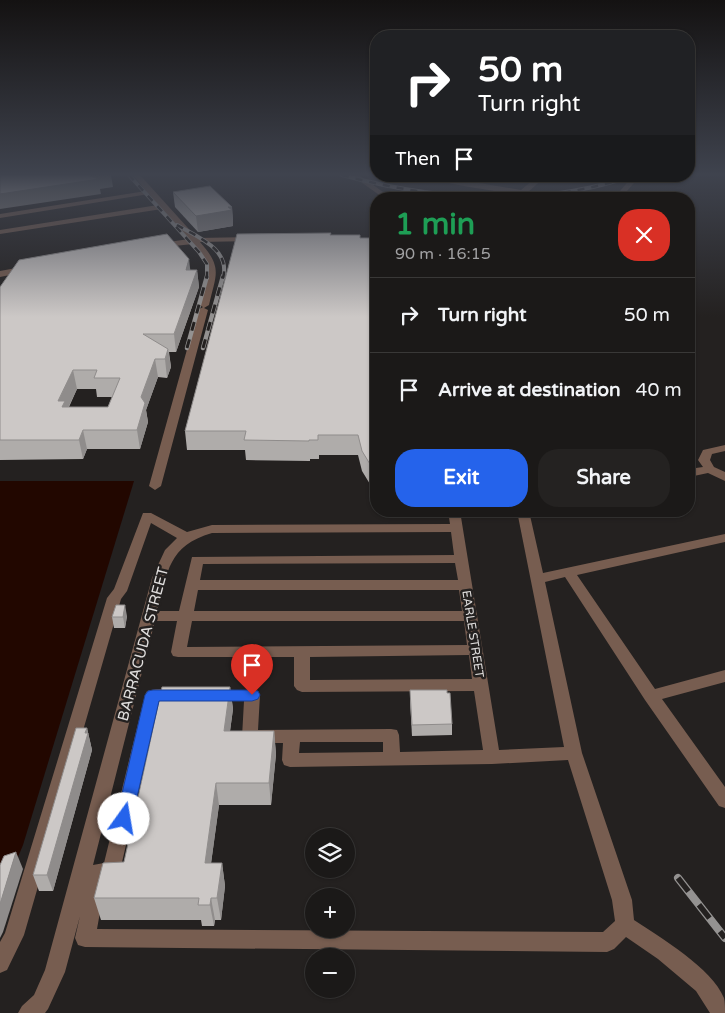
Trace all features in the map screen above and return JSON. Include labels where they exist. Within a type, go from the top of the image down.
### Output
[{"type":"street","points":[[0,232],[61,222]]},
{"type":"street","points":[[155,486],[213,269],[209,257],[178,222]]},
{"type":"street","points":[[152,247],[194,240],[259,239]]},
{"type":"street","points":[[0,274],[38,267]]},
{"type":"street","points":[[725,448],[712,450],[704,456],[704,460],[710,469],[725,476]]},
{"type":"street","points":[[695,472],[710,469]]},
{"type":"street","points":[[0,963],[14,935],[114,598],[120,592],[147,516],[186,538]]},
{"type":"street","name":"EARLE STREET","points":[[455,517],[492,757]]},
{"type":"street","points":[[524,517],[574,753],[622,900],[625,925],[665,952],[703,984],[722,1013]]},
{"type":"street","name":"BARRACUDA STREET","points":[[38,1009],[55,972],[168,554],[186,538],[212,529],[456,528]]},
{"type":"street","points":[[538,579],[725,538]]},
{"type":"street","points":[[461,559],[197,560],[178,652],[475,650]]},
{"type":"street","points":[[568,571],[651,696],[725,801]]},
{"type":"street","points":[[192,585],[465,585]]},
{"type":"street","points":[[150,616],[470,616]]},
{"type":"street","points":[[302,651],[302,686],[481,685]]},
{"type":"street","points":[[651,696],[725,676]]},
{"type":"street","points":[[392,758],[390,735],[250,737],[252,695],[153,695],[112,872],[98,871],[85,938],[607,942],[625,925]]},
{"type":"street","points":[[292,736],[290,760],[492,757],[574,753]]},
{"type":"shaded area","points":[[0,481],[134,481],[23,845],[0,900]]},
{"type":"building","points":[[331,233],[330,235],[360,235],[360,238],[370,238],[370,464],[362,451],[358,435],[318,435],[318,440],[309,441],[244,440],[246,431],[185,431],[237,234]]},
{"type":"building","points":[[167,234],[189,259],[186,270],[197,270],[174,334],[143,334],[168,349],[165,359],[155,359],[141,397],[145,403],[137,430],[83,430],[79,440],[0,440],[0,287],[19,260]],"holes":[[[73,370],[97,370],[94,378],[120,378],[108,407],[62,407],[65,401],[58,401]]]},
{"type":"building","points":[[116,605],[125,605],[123,617],[112,617]]},
{"type":"building","points":[[162,687],[230,687],[224,731],[274,731],[269,783],[216,783],[205,863],[222,863],[217,898],[211,898],[210,905],[198,905],[199,898],[94,898],[103,863],[124,862]]},
{"type":"building","points":[[410,690],[447,690],[447,693],[450,693],[452,724],[412,725]]},
{"type":"building","points":[[76,728],[87,728],[85,733],[88,733],[47,875],[33,875]]},
{"type":"building","points":[[16,852],[0,904],[0,865],[4,856]]},
{"type":"railway","points":[[172,222],[199,252],[207,264],[207,276]]},
{"type":"railway","points":[[177,225],[211,245],[222,259],[224,268],[223,278]]},
{"type":"railway","points":[[187,348],[207,276]]},
{"type":"railway","points":[[203,348],[223,276]]},
{"type":"railway","points":[[678,878],[725,938]]},
{"type":"route","points":[[124,819],[153,695],[252,695]]}]
